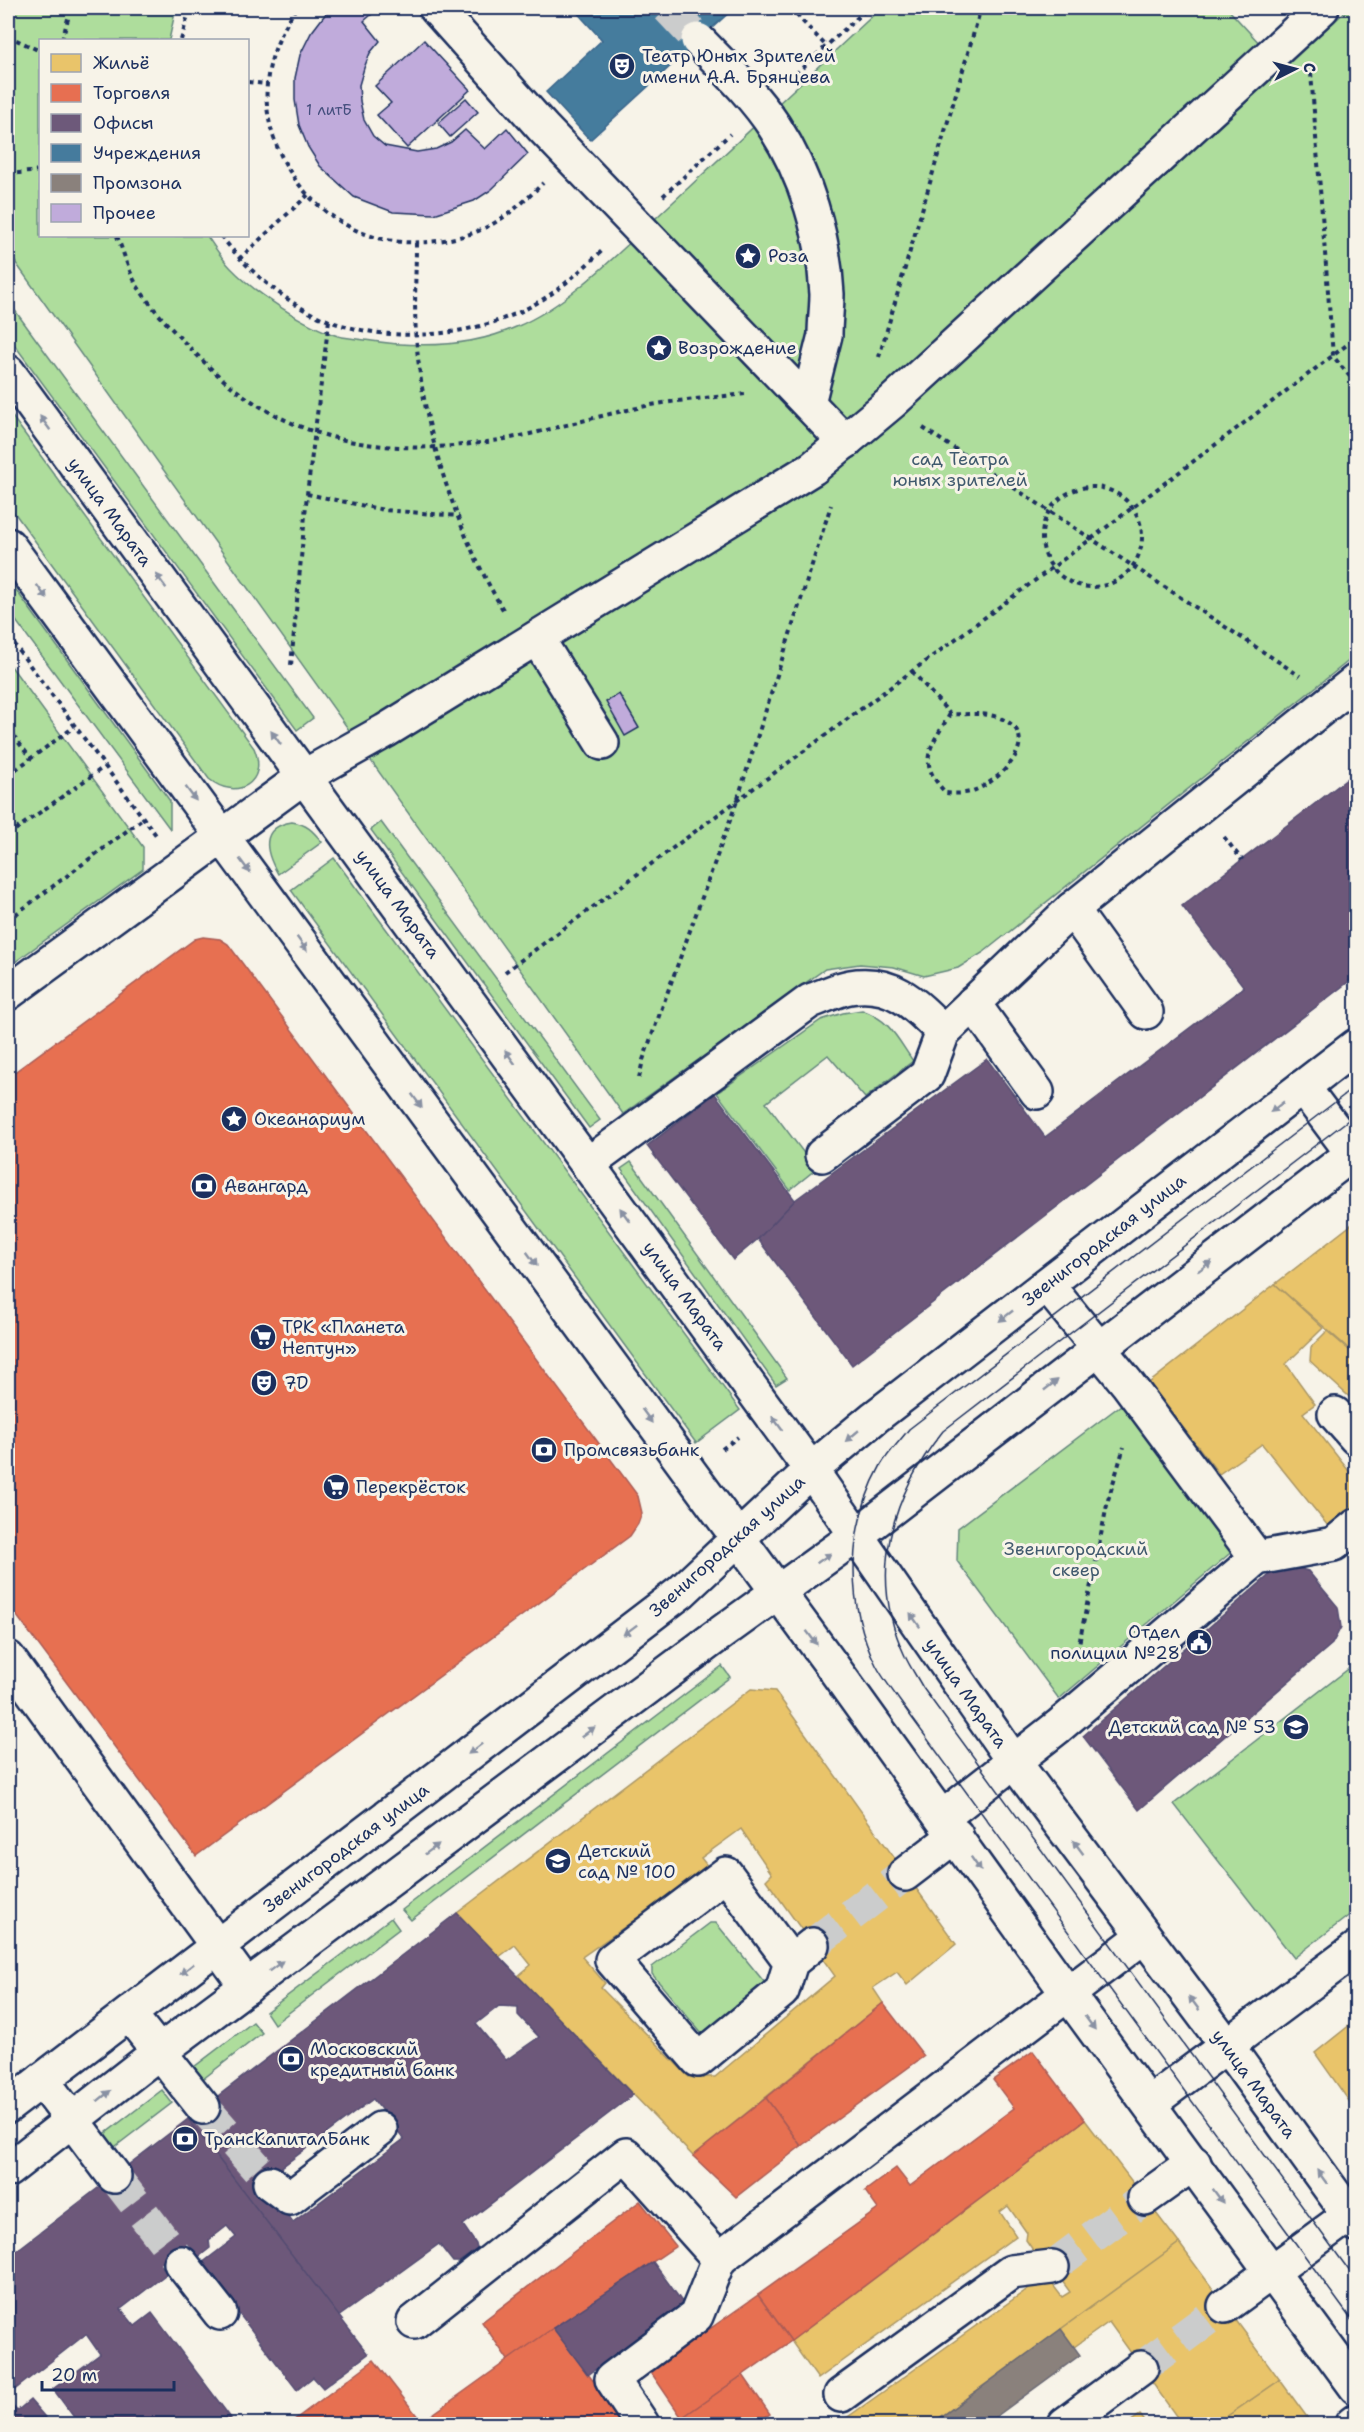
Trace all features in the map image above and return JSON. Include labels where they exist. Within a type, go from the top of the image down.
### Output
[{"type":"street","points":[[436,8],[633,223],[845,442]]},
{"type":"street","points":[[8,993],[304,776],[385,731],[813,468],[892,402],[1322,8]]},
{"type":"street","points":[[698,40],[744,88],[774,125],[796,167],[812,207],[827,295],[825,335],[801,395]]},
{"type":"street","name":"улица Марата","points":[[8,372],[811,1470],[1014,1762],[1354,2216]]},
{"type":"street","points":[[8,545],[689,1474],[739,1538],[1068,1994],[1356,2386]]},
{"type":"street","points":[[531,641],[602,742]]},
{"type":"street","points":[[822,1155],[927,1075],[943,1032],[1072,909],[1356,681]]},
{"type":"street","points":[[1072,909],[1146,1012]]},
{"type":"street","points":[[588,1164],[810,1001],[850,987],[890,988],[920,1008],[943,1032]]},
{"type":"street","points":[[973,1003],[1037,1092]]},
{"type":"street","name":"Звенигородская улица","points":[[8,2106],[681,1592],[811,1470],[875,1417],[1356,1046]]},
{"type":"street","points":[[8,2170],[159,2052],[777,1592],[857,1535],[1098,1348],[1355,1154],[1303,1087]]},
{"type":"street","points":[[1047,1285],[1138,1398],[1257,1558]]},
{"type":"street","points":[[1335,1414],[1356,1438]]},
{"type":"street","points":[[905,1874],[949,1826],[1014,1762],[1257,1558],[1334,1544],[1356,1526]]},
{"type":"street","points":[[8,1658],[247,1987]]},
{"type":"street","points":[[726,1874],[802,1953],[782,1991],[698,2060],[612,1960],[726,1874]]},
{"type":"street","points":[[642,2424],[612,2379],[696,2316],[719,2259],[1144,1936]]},
{"type":"street","points":[[1150,2103],[1356,1949]]},
{"type":"street","points":[[129,2014],[203,2107]]},
{"type":"street","points":[[42,2080],[114,2176]]},
{"type":"street","points":[[270,2183],[290,2198],[380,2129]]},
{"type":"street","points":[[414,2322],[626,2155],[719,2259]]},
{"type":"street","points":[[1145,2198],[1194,2163]]},
{"type":"street","points":[[1225,2306],[1354,2216]]},
{"type":"street","points":[[180,2263],[220,2313]]},
{"type":"street","points":[[841,2395],[1011,2272],[1052,2267]]},
{"type":"street","points":[[1065,2424],[1141,2368]]},
{"type":"street","points":[[1352,2424],[1356,2421]]},
{"type":"path","points":[[62,39],[71,8]]},
{"type":"path","points":[[181,39],[190,8]]},
{"type":"path","points":[[296,8],[286,24],[274,54],[267,84],[269,118],[277,146],[291,174],[308,195],[330,215],[356,230],[387,240],[416,243],[456,238],[474,232],[502,219],[525,201],[570,156]]},
{"type":"path","points":[[790,8],[826,46]]},
{"type":"path","points":[[782,86],[868,8]]},
{"type":"path","points":[[981,8],[872,381],[906,417],[1131,567],[1317,687],[1330,702]]},
{"type":"path","points":[[1298,29],[1309,42],[1333,356],[1356,384]]},
{"type":"path","points":[[8,36],[39,51]]},
{"type":"path","points":[[249,82],[267,84]]},
{"type":"path","points":[[222,237],[239,259],[266,283],[296,305],[329,320],[357,329],[416,334],[447,333],[479,327],[540,301],[564,284],[738,126]]},
{"type":"path","points":[[8,174],[39,171]]},
{"type":"path","points":[[239,259],[308,195]]},
{"type":"path","points":[[117,237],[139,288],[183,340],[226,384],[268,412],[314,434],[354,443],[394,447],[437,447],[488,442],[640,407],[801,395]]},
{"type":"path","points":[[416,243],[416,334],[423,396],[437,447],[474,556],[531,641]]},
{"type":"path","points":[[291,665],[307,494],[329,320]]},
{"type":"path","points":[[505,972],[1091,539],[1356,338]]},
{"type":"path","points":[[625,1137],[643,1060],[737,801],[841,474],[845,442]]},
{"type":"path","points":[[1089,487],[1113,491],[1132,507],[1141,531],[1138,556],[1131,567],[1116,580],[1107,584],[1086,586],[1067,580],[1052,567],[1044,554],[1041,540],[1043,525],[1049,511],[1065,494],[1089,487]]},
{"type":"path","points":[[307,494],[384,510],[459,516]]},
{"type":"path","points":[[8,636],[158,837]]},
{"type":"path","points":[[912,671],[950,714],[994,716],[1005,720],[1016,729],[1020,744],[1015,760],[991,782],[973,791],[958,794],[946,793],[936,783],[927,766],[929,752],[950,714]]},
{"type":"path","points":[[8,775],[74,727]]},
{"type":"path","points":[[8,728],[31,759]]},
{"type":"path","points":[[8,835],[104,767]]},
{"type":"path","points":[[8,920],[144,818]]},
{"type":"path","points":[[1087,1596],[1108,1500],[1138,1398]]},
{"type":"path","points":[[717,1453],[744,1433]]},
{"type":"green space","name":"сад Театра юных зрителей","points":[[8,8],[176,8],[169,39],[39,39],[39,237],[208,237],[224,261],[241,278],[281,308],[311,325],[338,336],[384,343],[423,345],[461,342],[498,334],[537,316],[579,288],[881,8],[1227,8],[1283,69],[1349,8],[1356,8],[1356,655],[984,952],[958,968],[924,976],[894,967],[860,964],[825,969],[623,1114],[8,252]]},
{"type":"green space","points":[[8,301],[313,718],[297,730],[8,336]]},
{"type":"green space","points":[[8,411],[254,748],[257,771],[247,785],[230,788],[209,779],[8,504]]},
{"type":"green space","points":[[8,579],[170,801],[170,829],[8,610]]},
{"type":"green space","points":[[8,662],[143,847],[143,869],[8,967]]},
{"type":"green space","points":[[292,822],[302,824],[322,842],[278,874],[270,857],[268,842],[274,829]]},
{"type":"green space","points":[[381,822],[600,1120],[589,1128],[371,830]]},
{"type":"green space","points":[[334,858],[740,1410],[696,1443],[291,890]]},
{"type":"green space","points":[[862,1010],[886,1024],[913,1061],[865,1098],[828,1055],[766,1103],[816,1169],[790,1190],[717,1093],[821,1020]]},
{"type":"green space","points":[[631,1162],[787,1378],[776,1385],[621,1169]]},
{"type":"green space","name":"Звенигородский сквер","points":[[1125,1402],[1235,1549],[1059,1699],[957,1561],[958,1528]]},
{"type":"green space","name":"Детский сад № 53","points":[[1356,1663],[1356,1910],[1294,1958],[1174,1804]]},
{"type":"green space","points":[[722,1666],[730,1677],[411,1920],[402,1910]]},
{"type":"green space","points":[[391,1918],[399,1929],[274,2024],[266,2012]]},
{"type":"green space","points":[[710,1923],[716,1923],[765,1983],[702,2034],[652,1974],[652,1967]]},
{"type":"green space","points":[[253,2022],[262,2033],[203,2079],[194,2067]]},
{"type":"green space","points":[[162,2090],[172,2103],[112,2149],[102,2136]]},
{"type":"building: Жильё","points":[[1356,1221],[1356,1355],[1275,1284]]},
{"type":"building: Жильё","points":[[1275,1284],[1323,1328],[1286,1364],[1315,1404],[1303,1413],[1356,1480],[1356,1511],[1332,1531],[1262,1444],[1219,1474],[1197,1445],[1190,1451],[1161,1412],[1167,1408],[1149,1383]]},
{"type":"building: Жильё","points":[[1327,1331],[1356,1356],[1356,1403],[1310,1361],[1311,1347]]},
{"type":"building: Жильё","points":[[751,1689],[775,1691],[956,1944],[907,1985],[897,1972],[873,1988],[883,2003],[693,2156],[518,1976],[531,1965],[515,1945],[499,1957],[457,1913]],"holes":[[[741,1829],[772,1874],[766,1880],[835,1976],[715,2077],[689,2077],[601,1988],[605,1983],[582,1957],[709,1868],[701,1858]]]},
{"type":"building: Жильё","points":[[1356,2020],[1356,2111],[1315,2053]]},
{"type":"building: Жильё","points":[[1085,2120],[1179,2243],[931,2424],[838,2424],[1046,2276],[1062,2297],[1070,2292],[1049,2263],[1042,2263],[1026,2240],[1027,2233],[1008,2206],[1000,2212],[1016,2236],[818,2379],[791,2341]]},
{"type":"building: Жильё","points":[[1179,2243],[1280,2380],[1216,2424],[1173,2424],[1179,2420],[1109,2322],[1074,2347],[1061,2329]]},
{"type":"building: Жильё","points":[[1280,2380],[1312,2424],[1216,2424]]},
{"type":"building: Жильё","points":[[1140,2415],[1147,2424],[1127,2424]]},
{"type":"building: Торговля","name":"ТРК «Планета Нептун»","points":[[203,937],[220,939],[228,944],[638,1496],[642,1513],[630,1536],[196,1856],[8,1604],[8,1077],[195,939]]},
{"type":"building: Торговля","points":[[883,2003],[924,2056],[801,2146],[766,2098]]},
{"type":"building: Торговля","points":[[1033,2051],[1085,2120],[791,2341],[758,2295],[878,2209],[865,2191],[896,2168],[910,2186],[1014,2108],[993,2080]]},
{"type":"building: Торговля","points":[[766,2098],[801,2146],[736,2197],[693,2156]]},
{"type":"building: Торговля","points":[[640,2201],[676,2246],[508,2360],[482,2322]]},
{"type":"building: Торговля","points":[[758,2295],[791,2341],[682,2418],[650,2371]]},
{"type":"building: Торговля","points":[[553,2328],[626,2424],[419,2424],[508,2360]]},
{"type":"building: Торговля","points":[[374,2360],[422,2422],[419,2424],[289,2424]]},
{"type":"building: Торговля","points":[[743,2375],[770,2414],[755,2424],[673,2424]]},
{"type":"building: Офисы","points":[[1356,772],[1356,976],[852,1365],[758,1239],[795,1200],[987,1059],[1045,1137],[1244,987],[1182,906]]},
{"type":"building: Офисы","points":[[715,1094],[795,1200],[758,1239],[733,1260],[647,1146]]},
{"type":"building: Офисы","points":[[1293,1567],[1308,1571],[1338,1607],[1341,1627],[1332,1644],[1139,1810],[1083,1736],[1273,1572]]},
{"type":"building: Офисы","points":[[457,1913],[633,2095],[463,2225],[477,2249],[459,2262],[453,2262],[439,2244],[338,2317],[188,2119]],"holes":[[[499,2006],[518,2007],[518,2015],[539,2037],[506,2060],[476,2024]],[[373,2099],[404,2139],[293,2222],[269,2189],[271,2175]]]},
{"type":"building: Офисы","points":[[188,2119],[368,2354],[323,2388],[313,2377],[297,2390],[201,2264],[236,2237],[227,2226],[209,2240],[210,2248],[196,2259],[187,2258],[121,2309],[135,2326],[152,2313],[231,2418],[222,2424],[79,2424],[53,2389],[100,2354],[86,2334],[8,2395],[8,2257]]},
{"type":"building: Офисы","points":[[653,2262],[683,2303],[588,2375],[553,2328]]},
{"type":"building: Офисы","points":[[30,2400],[51,2424],[8,2424],[8,2401],[17,2411]]},
{"type":"building: Учреждения","name":"Театр Юных Зрителей имени А.А. Брянцева","points":[[573,8],[734,8],[590,140],[546,92],[602,40]]},
{"type":"building: Промзона","points":[[1061,2329],[1080,2355],[986,2424],[940,2424],[937,2420]]},
{"type":"building: Прочее","points":[[330,8],[379,8],[364,21],[380,41],[370,53],[359,85],[364,120],[373,136],[385,146],[417,152],[436,149],[451,142],[465,130],[485,149],[507,128],[528,154],[491,190],[474,201],[434,214],[393,212],[354,197],[320,166],[308,147],[299,125],[295,100],[295,78],[300,55],[311,33]]},
{"type":"building: Прочее","points":[[424,40],[470,90],[407,148],[377,115],[391,103],[375,86]]},
{"type":"building: Прочее","points":[[466,98],[478,112],[450,137],[438,123]]},
{"type":"building: Прочее","points":[[619,694],[639,728],[625,736],[606,702]]},
{"type":"tunnel","points":[[668,8],[698,40]]},
{"type":"tunnel","points":[[812,1945],[905,1874]]},
{"type":"tunnel","points":[[203,2107],[270,2183]]},
{"type":"tunnel","points":[[114,2176],[181,2263]]},
{"type":"tunnel","points":[[1052,2267],[1145,2198]]},
{"type":"tunnel","points":[[1141,2368],[1225,2306]]},
{"type":"tram line","points":[[1356,1086],[909,1429],[884,1460],[870,1489],[856,1539],[854,1565],[859,1616],[866,1641],[884,1678],[1356,2326]]},
{"type":"tram line","points":[[1356,1114],[943,1431],[910,1482],[898,1510],[890,1538],[887,1567],[888,1596],[894,1626],[905,1656],[923,1688],[1356,2280]]},
{"type":"place","name":"Театр Юных Зрителей имени А.А. Брянцева","points":[[622,66]]},
{"type":"place","name":"Роза","points":[[748,256]]},
{"type":"place","name":"Возрождение","points":[[659,348]]},
{"type":"place","name":"Океанариум","points":[[234,1119]]},
{"type":"place","name":"Авангард","points":[[204,1186]]},
{"type":"place","name":"ТРК «Планета Нептун»","points":[[263,1337]]},
{"type":"place","name":"7D","points":[[264,1383]]},
{"type":"place","name":"Промсвязьбанк","points":[[544,1450]]},
{"type":"place","name":"Перекрёсток","points":[[336,1487]]},
{"type":"place","name":"Отдел полиции №28","points":[[1199,1642]]},
{"type":"place","name":"Детский сад № 53","points":[[1296,1727]]},
{"type":"place","name":"Детский сад № 100","points":[[558,1861]]},
{"type":"place","name":"Московский кредитный банк","points":[[291,2059]]},
{"type":"place","name":"ТрансКапиталБанк","points":[[185,2139]]}]
